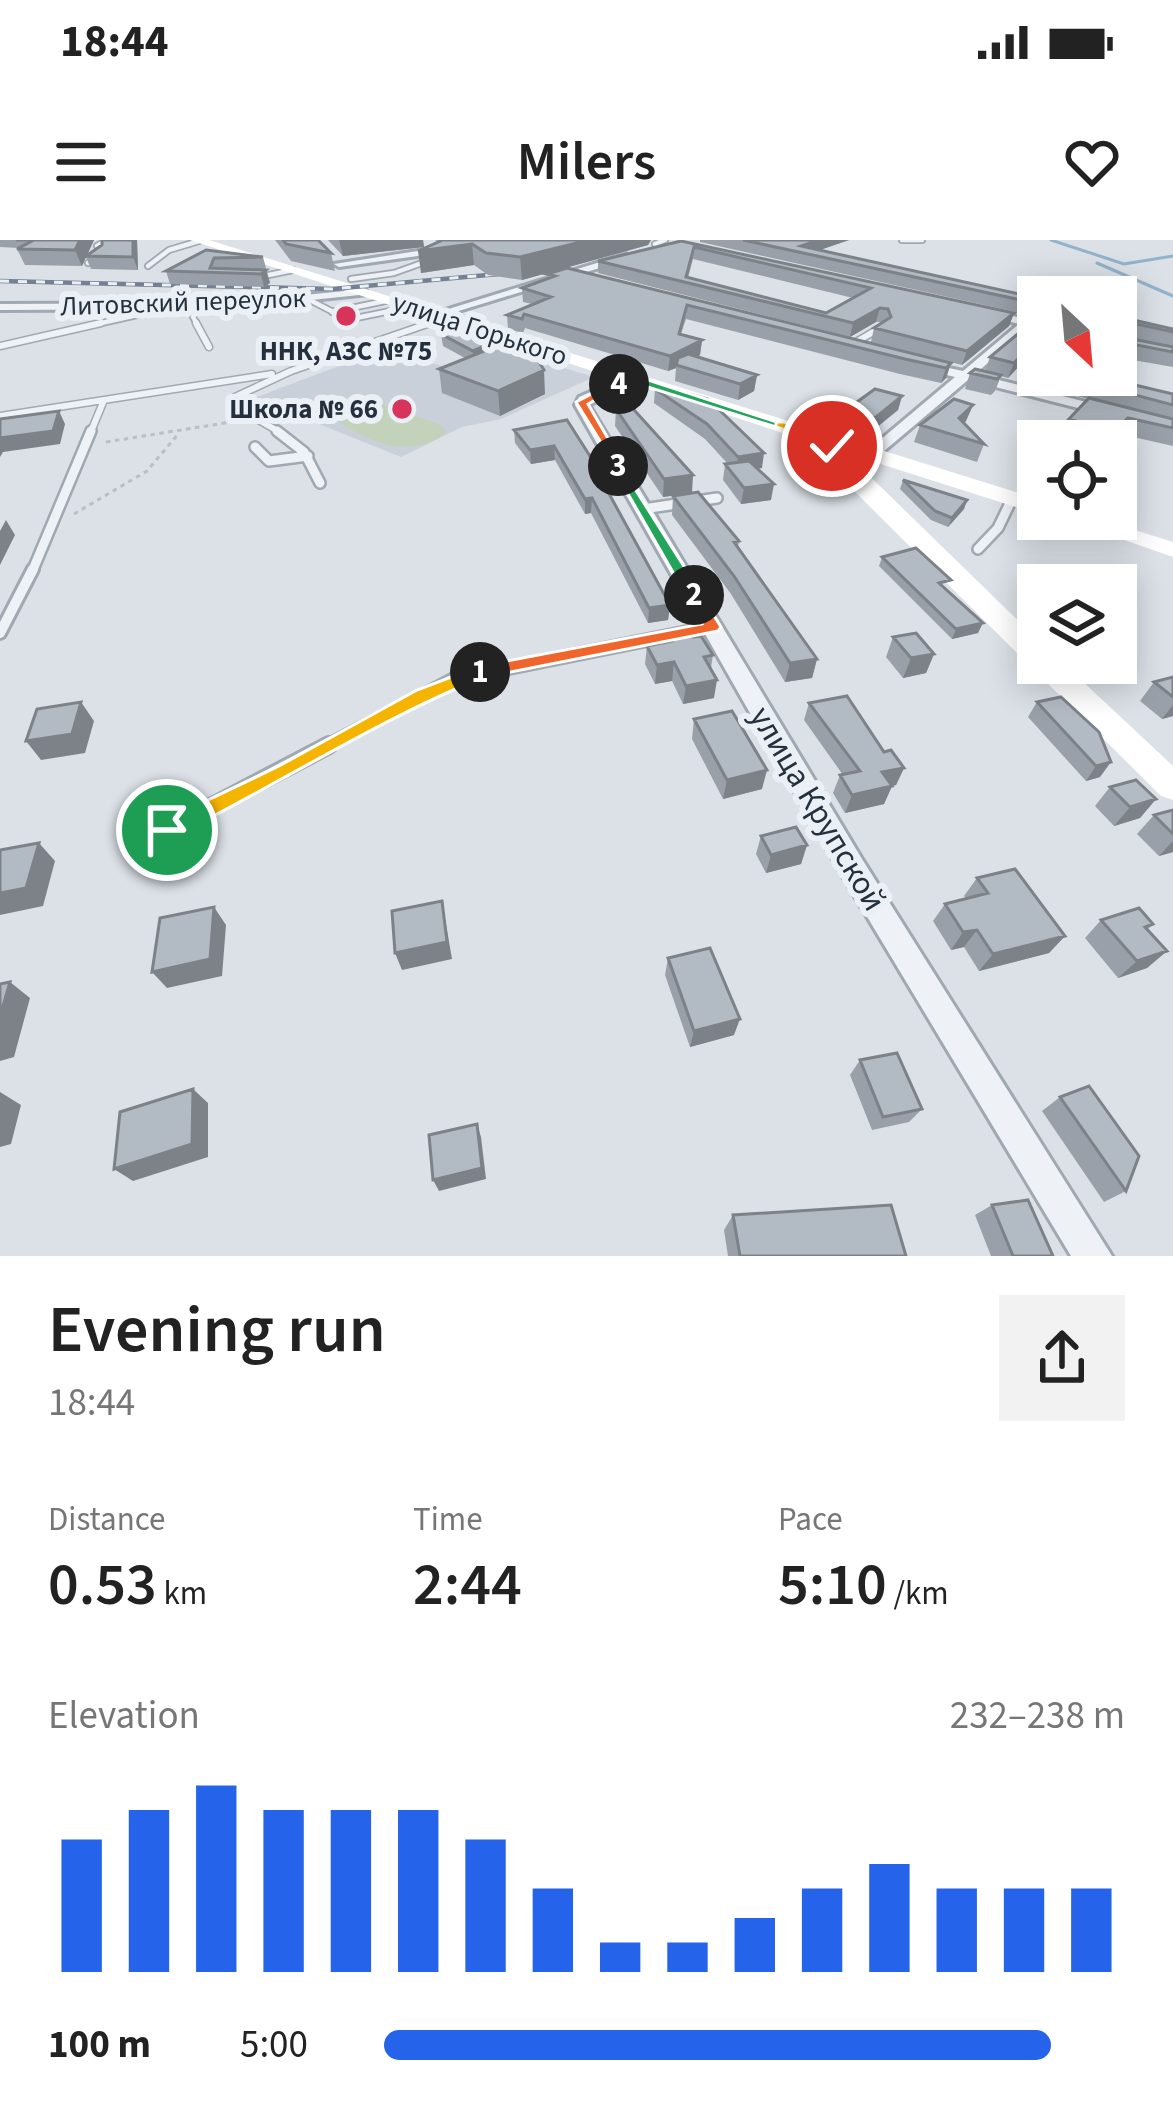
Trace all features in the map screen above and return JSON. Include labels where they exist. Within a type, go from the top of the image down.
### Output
[{"type":"main road","name":"улица Горького","points":[[198,240],[358,287],[1017,501]]},
{"type":"main road","points":[[835,442],[832,449],[840,464],[1017,636]]},
{"type":"main road","points":[[875,500],[869,490],[880,478],[941,476]]},
{"type":"main road","points":[[1137,538],[1173,550]]},
{"type":"main road","points":[[1067,684],[1173,787]]},
{"type":"street","points":[[440,316],[676,242]]},
{"type":"street","points":[[339,264],[470,246]]},
{"type":"street","points":[[328,252],[358,287]]},
{"type":"street","points":[[567,273],[607,284]]},
{"type":"street","name":"Литовский переулок","points":[[0,307],[199,307],[305,298],[358,287]]},
{"type":"street","points":[[958,307],[1017,318]]},
{"type":"street","points":[[872,454],[1017,335]]},
{"type":"street","points":[[830,340],[869,351]]},
{"type":"street","points":[[914,362],[1173,428]]},
{"type":"street","name":"улица Крупской","points":[[632,378],[582,402],[875,905],[1094,1256]]},
{"type":"lane","points":[[88,263],[100,257],[98,245],[107,240]]},
{"type":"lane","points":[[148,266],[170,250],[198,240]]},
{"type":"lane","points":[[426,240],[439,250]]},
{"type":"lane","points":[[902,240],[922,240]]},
{"type":"lane","points":[[358,287],[457,252]]},
{"type":"lane","points":[[246,279],[293,270]]},
{"type":"lane","points":[[305,298],[334,312],[390,301]]},
{"type":"lane","points":[[199,307],[193,317],[209,347]]},
{"type":"lane","points":[[351,320],[410,307]]},
{"type":"lane","points":[[0,346],[173,308]]},
{"type":"lane","points":[[320,483],[308,456],[280,429],[236,407],[236,397],[291,371],[440,316]]},
{"type":"lane","points":[[851,346],[880,328]]},
{"type":"lane","points":[[0,416],[291,371]]},
{"type":"lane","points":[[0,633],[25,588],[104,400]]},
{"type":"lane","points":[[256,447],[269,460],[308,456]]},
{"type":"lane","points":[[643,508],[717,498]]},
{"type":"lane","points":[[978,549],[998,528],[1012,499]]},
{"type":"lane","points":[[167,830],[454,679],[712,627]]},
{"type":"path","points":[[86,439],[100,442],[179,434],[247,415]]},
{"type":"path","points":[[43,541],[57,524],[142,475],[167,453],[179,434]]},
{"type":"shaded area","name":"Школа № 66","points":[[387,348],[457,371],[509,351],[594,377],[501,419],[462,427],[401,457],[254,398]]},
{"type":"green space","points":[[369,400],[441,425],[446,433],[419,446],[389,445],[335,418],[346,405]]},
{"type":"building","points":[[34,240],[80,240],[75,250],[17,249]]},
{"type":"building","points":[[102,240],[133,240],[133,257],[86,256]]},
{"type":"building","points":[[283,240],[318,240],[331,253],[286,244]]},
{"type":"building","points":[[443,240],[589,240],[520,257],[486,253],[472,244],[418,251]]},
{"type":"building","points":[[743,240],[819,240],[801,246],[1017,294],[1017,299]]},
{"type":"building","points":[[681,241],[1014,313],[967,351],[874,328],[891,317],[888,309],[880,308],[853,323],[598,261]],"holes":[[[694,247],[871,288],[826,313],[686,277]]]},
{"type":"building","points":[[206,250],[263,257],[214,258],[210,268],[266,270],[261,274],[166,271]]},
{"type":"building","points":[[567,268],[951,363],[946,368],[905,359],[687,305],[679,334],[702,340],[670,356],[524,314],[522,319],[507,315],[551,297],[522,288]]},
{"type":"building","points":[[1137,321],[1173,329],[1137,324]]},
{"type":"building","points":[[464,326],[508,336],[473,351],[441,334]]},
{"type":"building","points":[[1017,335],[1014,363],[990,357]]},
{"type":"building","points":[[1137,340],[1173,347],[1173,352],[1137,345]]},
{"type":"building","points":[[504,343],[533,352],[544,370],[498,391],[439,369]]},
{"type":"building","points":[[688,354],[757,375],[740,384],[676,365],[678,358]]},
{"type":"building","points":[[975,369],[1001,375],[997,379],[970,373]]},
{"type":"building","points":[[658,385],[708,399],[764,453],[738,457],[707,424],[655,389]]},
{"type":"building","points":[[1137,385],[1173,394],[1173,405],[1137,395]]},
{"type":"building","points":[[875,389],[902,396],[875,418],[846,410]]},
{"type":"building","points":[[1089,398],[1173,419],[1173,428],[1128,418],[1069,419]]},
{"type":"building","points":[[954,399],[973,405],[959,418],[984,444],[920,425]]},
{"type":"building","points":[[626,401],[693,475],[664,479],[616,409]]},
{"type":"building","points":[[59,411],[53,431],[0,438],[0,419]]},
{"type":"building","points":[[567,420],[611,489],[607,490],[670,605],[649,608],[592,498],[585,499],[554,446],[530,450],[514,430]]},
{"type":"building","points":[[749,461],[774,484],[744,488],[725,464]]},
{"type":"building","points":[[903,480],[967,500],[952,518],[935,511]]},
{"type":"building","points":[[698,492],[739,541],[734,542],[817,659],[790,663],[734,576],[673,496]]},
{"type":"building","points":[[916,548],[951,580],[939,583],[983,623],[956,629],[882,557]]},
{"type":"building","points":[[687,627],[693,637],[701,636],[713,655],[704,657],[717,680],[686,686],[674,662],[657,665],[647,646],[672,641],[667,631]]},
{"type":"building","points":[[916,633],[934,654],[911,658],[893,637]]},
{"type":"building","points":[[1173,677],[1173,697],[1154,682]]},
{"type":"building","points":[[847,696],[884,752],[891,750],[904,768],[882,772],[892,786],[852,795],[840,775],[860,771],[809,703]]},
{"type":"building","points":[[1061,697],[1099,732],[1111,762],[1096,766],[1037,702]]},
{"type":"building","points":[[81,702],[72,734],[26,741],[37,709]]},
{"type":"building","points":[[732,711],[767,770],[727,780],[694,719]]},
{"type":"building","points":[[1136,780],[1156,799],[1130,807],[1110,787]]},
{"type":"building","points":[[1173,810],[1173,834],[1154,815]]},
{"type":"building","points":[[796,827],[807,845],[771,855],[761,836]]},
{"type":"building","points":[[39,843],[26,888],[0,893],[0,850]]},
{"type":"building","points":[[1015,869],[1065,936],[993,954],[977,930],[963,932],[945,904],[988,893],[977,878]]},
{"type":"building","points":[[442,901],[447,942],[395,953],[392,911]]},
{"type":"building","points":[[214,907],[210,959],[152,972],[160,918]]},
{"type":"building","points":[[1139,908],[1153,924],[1145,927],[1167,951],[1137,961],[1101,920]]},
{"type":"building","points":[[710,948],[740,1019],[694,1031],[668,958]]},
{"type":"building","points":[[10,982],[0,1016],[0,984]]},
{"type":"building","points":[[897,1053],[922,1109],[883,1117],[860,1060]]},
{"type":"building","points":[[1089,1086],[1139,1156],[1126,1191],[1060,1097]]},
{"type":"building","points":[[193,1089],[192,1144],[114,1169],[120,1112]]},
{"type":"building","points":[[477,1124],[482,1168],[433,1180],[429,1135]]},
{"type":"building","points":[[1028,1200],[1053,1256],[1013,1256],[992,1205]]},
{"type":"building","points":[[891,1205],[906,1256],[740,1256],[733,1215]]},
{"type":"waterway","points":[[1051,240],[1124,264],[1173,256]]},
{"type":"waterway","points":[[1097,263],[1173,296]]},
{"type":"railway","points":[[0,281],[332,289],[531,271]]},
{"type":"place","name":"ННК, АЗС №75","points":[[346,316]]},
{"type":"place","name":"Школа № 66","points":[[402,409]]},
{"type":"route","points":[[167,830],[454,679],[712,627],[582,405],[584,400],[632,378],[835,442],[832,446]]}]
